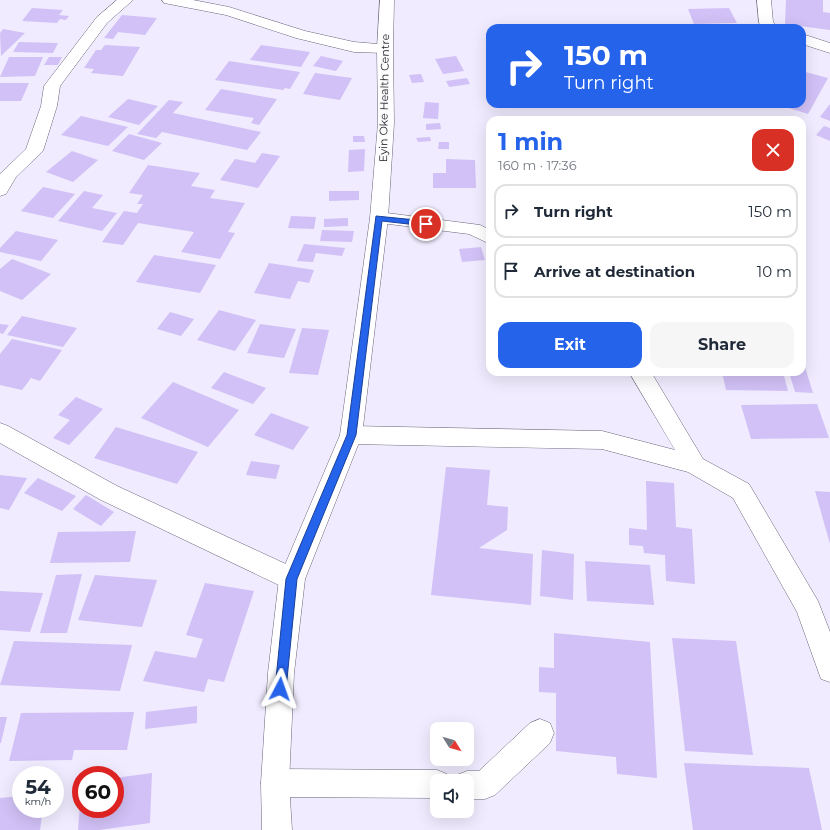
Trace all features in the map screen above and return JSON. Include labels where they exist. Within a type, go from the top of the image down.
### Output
[{"type":"street","points":[[0,190],[9,174],[34,151],[49,106],[52,86],[102,20],[126,0]]},
{"type":"street","points":[[169,0],[229,11],[300,35],[354,47],[385,48]]},
{"type":"street","name":"Eyin Oke Health Centre","points":[[276,830],[275,783],[281,674],[292,579],[351,435],[379,218],[386,123],[385,48],[387,0]]},
{"type":"street","points":[[764,0],[767,24]]},
{"type":"street","points":[[806,40],[830,48]]},
{"type":"street","points":[[379,218],[473,229],[486,236]]},
{"type":"street","points":[[642,376],[695,465]]},
{"type":"street","points":[[0,432],[108,494],[292,579]]},
{"type":"street","points":[[351,435],[602,440],[695,465],[741,491],[809,609],[830,670]]},
{"type":"street","points":[[474,785],[485,785],[540,733]]},
{"type":"street","points":[[275,783],[430,784]]},
{"type":"building","points":[[786,0],[823,0],[823,12],[830,13],[830,30],[806,27],[806,24],[785,24]]},
{"type":"building","points":[[32,8],[63,10],[59,15],[69,16],[66,20],[60,19],[57,23],[22,21]]},
{"type":"building","points":[[729,8],[737,23],[694,24],[688,9]]},
{"type":"building","points":[[122,15],[157,18],[145,35],[118,32],[113,39],[104,38]]},
{"type":"building","points":[[3,29],[25,33],[1,56],[0,33]]},
{"type":"building","points":[[19,42],[58,43],[53,53],[13,52]]},
{"type":"building","points":[[105,45],[140,47],[123,76],[91,73],[94,69],[84,68],[96,50],[101,50]]},
{"type":"building","points":[[261,45],[310,52],[301,67],[250,60]]},
{"type":"building","points":[[321,56],[343,61],[336,71],[313,66]]},
{"type":"building","points":[[456,56],[464,71],[443,74],[435,59]]},
{"type":"building","points":[[9,57],[43,57],[35,76],[0,77]]},
{"type":"building","points":[[49,57],[62,57],[58,65],[44,65]]},
{"type":"building","points":[[229,61],[300,72],[290,89],[285,88],[283,90],[215,80]]},
{"type":"building","points":[[806,72],[828,78],[808,114],[789,108],[806,108]]},
{"type":"building","points":[[315,73],[352,78],[340,100],[303,94]]},
{"type":"building","points":[[421,74],[424,82],[412,83],[409,75]]},
{"type":"building","points":[[467,78],[470,84],[449,87],[446,81]]},
{"type":"building","points":[[0,83],[29,83],[21,101],[0,101]]},
{"type":"building","points":[[221,89],[277,99],[259,125],[251,123],[254,118],[205,110]]},
{"type":"building","points":[[128,99],[158,106],[139,125],[108,117]]},
{"type":"building","points":[[169,100],[183,102],[173,113],[261,132],[247,150],[162,132],[156,138],[137,134]]},
{"type":"building","points":[[425,102],[439,103],[438,119],[423,118]]},
{"type":"building","points":[[830,104],[830,121],[820,117]]},
{"type":"building","points":[[81,116],[128,127],[108,146],[61,135]]},
{"type":"building","points":[[440,123],[441,129],[426,130],[426,124]]},
{"type":"building","points":[[824,126],[830,128],[830,141],[816,135]]},
{"type":"building","points":[[129,134],[162,143],[144,160],[112,151]]},
{"type":"building","points":[[353,136],[364,136],[365,142],[353,142]]},
{"type":"building","points":[[430,137],[431,141],[418,142],[416,138]]},
{"type":"building","points":[[439,142],[449,142],[449,149],[438,149]]},
{"type":"building","points":[[365,149],[364,171],[348,172],[349,150]]},
{"type":"building","points":[[72,151],[98,160],[73,182],[46,172]]},
{"type":"building","points":[[262,153],[280,156],[258,188],[220,180],[235,159],[255,163]]},
{"type":"building","points":[[446,159],[475,160],[476,188],[433,188],[433,173],[446,173]]},
{"type":"building","points":[[148,165],[200,173],[191,186],[215,190],[210,198],[245,203],[228,232],[235,233],[220,259],[181,252],[194,232],[138,223],[123,245],[102,242],[124,211],[137,213],[143,204],[137,204],[143,195],[129,193]]},
{"type":"building","points":[[43,187],[75,194],[53,218],[21,211]]},
{"type":"building","points":[[84,191],[103,195],[92,208],[117,213],[102,231],[58,221]]},
{"type":"building","points":[[329,191],[359,191],[359,200],[329,201]]},
{"type":"building","points":[[291,216],[316,217],[314,229],[288,228]]},
{"type":"building","points":[[348,218],[348,226],[324,227],[324,219]]},
{"type":"building","points":[[322,230],[354,231],[352,242],[320,241]]},
{"type":"building","points":[[16,231],[58,240],[41,261],[0,252],[0,248]]},
{"type":"building","points":[[304,244],[345,248],[342,256],[316,253],[313,262],[297,261]]},
{"type":"building","points":[[481,247],[485,260],[462,262],[459,249]]},
{"type":"building","points":[[154,255],[216,265],[200,293],[136,282]]},
{"type":"building","points":[[12,259],[51,274],[22,300],[0,291],[0,269]]},
{"type":"building","points":[[269,263],[314,270],[309,283],[298,281],[290,299],[254,293]]},
{"type":"building","points":[[219,310],[256,320],[235,351],[197,340]]},
{"type":"building","points":[[170,312],[194,319],[181,336],[157,329]]},
{"type":"building","points":[[22,316],[77,328],[63,347],[7,335]]},
{"type":"building","points":[[0,324],[9,325],[3,334],[0,333]]},
{"type":"building","points":[[260,324],[296,329],[284,358],[247,353]]},
{"type":"building","points":[[302,328],[329,330],[318,375],[289,373]]},
{"type":"building","points":[[12,339],[62,350],[40,381],[31,378],[22,390],[0,385],[0,354]]},
{"type":"building","points":[[806,370],[813,393],[795,392],[790,376],[806,376]]},
{"type":"building","points":[[224,372],[266,388],[253,404],[211,388]]},
{"type":"building","points":[[723,376],[784,376],[788,391],[726,390]]},
{"type":"building","points":[[173,382],[239,410],[208,447],[141,418]]},
{"type":"building","points":[[76,397],[103,409],[69,445],[53,438],[70,420],[58,415]]},
{"type":"building","points":[[817,404],[829,438],[751,439],[741,405]]},
{"type":"building","points":[[271,413],[309,427],[293,450],[254,435]]},
{"type":"building","points":[[116,427],[198,452],[177,484],[94,458]]},
{"type":"building","points":[[251,461],[280,465],[276,479],[246,475]]},
{"type":"building","points":[[446,467],[490,470],[487,505],[508,507],[507,530],[479,548],[533,554],[531,605],[431,595]]},
{"type":"building","points":[[0,475],[27,478],[9,510],[0,508]]},
{"type":"building","points":[[38,478],[76,496],[62,511],[24,493]]},
{"type":"building","points":[[646,481],[674,483],[676,527],[692,529],[695,584],[666,581],[665,555],[644,553],[643,546],[629,545],[629,528],[647,530]]},
{"type":"building","points":[[815,491],[830,492],[830,544]]},
{"type":"building","points":[[86,495],[114,512],[101,526],[73,509]]},
{"type":"building","points":[[136,531],[130,562],[50,563],[58,532]]},
{"type":"building","points":[[542,550],[574,554],[573,600],[540,596]]},
{"type":"building","points":[[585,561],[650,565],[654,605],[587,601]]},
{"type":"building","points":[[82,574],[67,633],[40,633],[56,575]]},
{"type":"building","points":[[95,575],[157,580],[142,627],[78,620]]},
{"type":"building","points":[[205,583],[254,591],[224,682],[208,679],[204,692],[143,681],[155,651],[196,658],[203,639],[186,635]]},
{"type":"building","points":[[0,591],[43,593],[30,632],[0,630]]},
{"type":"building","points":[[554,633],[650,642],[657,778],[617,774],[616,757],[556,751],[556,693],[539,692],[539,667],[554,668]]},
{"type":"building","points":[[672,638],[736,641],[753,755],[685,751]]},
{"type":"building","points":[[14,641],[132,645],[120,691],[0,685]]},
{"type":"building","points":[[197,706],[197,723],[145,729],[146,712]]},
{"type":"building","points":[[134,712],[127,750],[74,750],[72,760],[9,761],[21,713]]},
{"type":"building","points":[[0,717],[7,717],[1,743],[0,743]]},
{"type":"building","points":[[684,763],[809,768],[822,830],[693,830]]},
{"type":"building","points":[[152,773],[150,823],[99,830],[78,830],[79,818],[124,818],[124,777]]},
{"type":"building","points":[[12,797],[12,818],[42,818],[40,830],[0,830],[0,798]]},
{"type":"route","points":[[280,689],[292,579],[351,435],[379,218],[426,224]]}]
